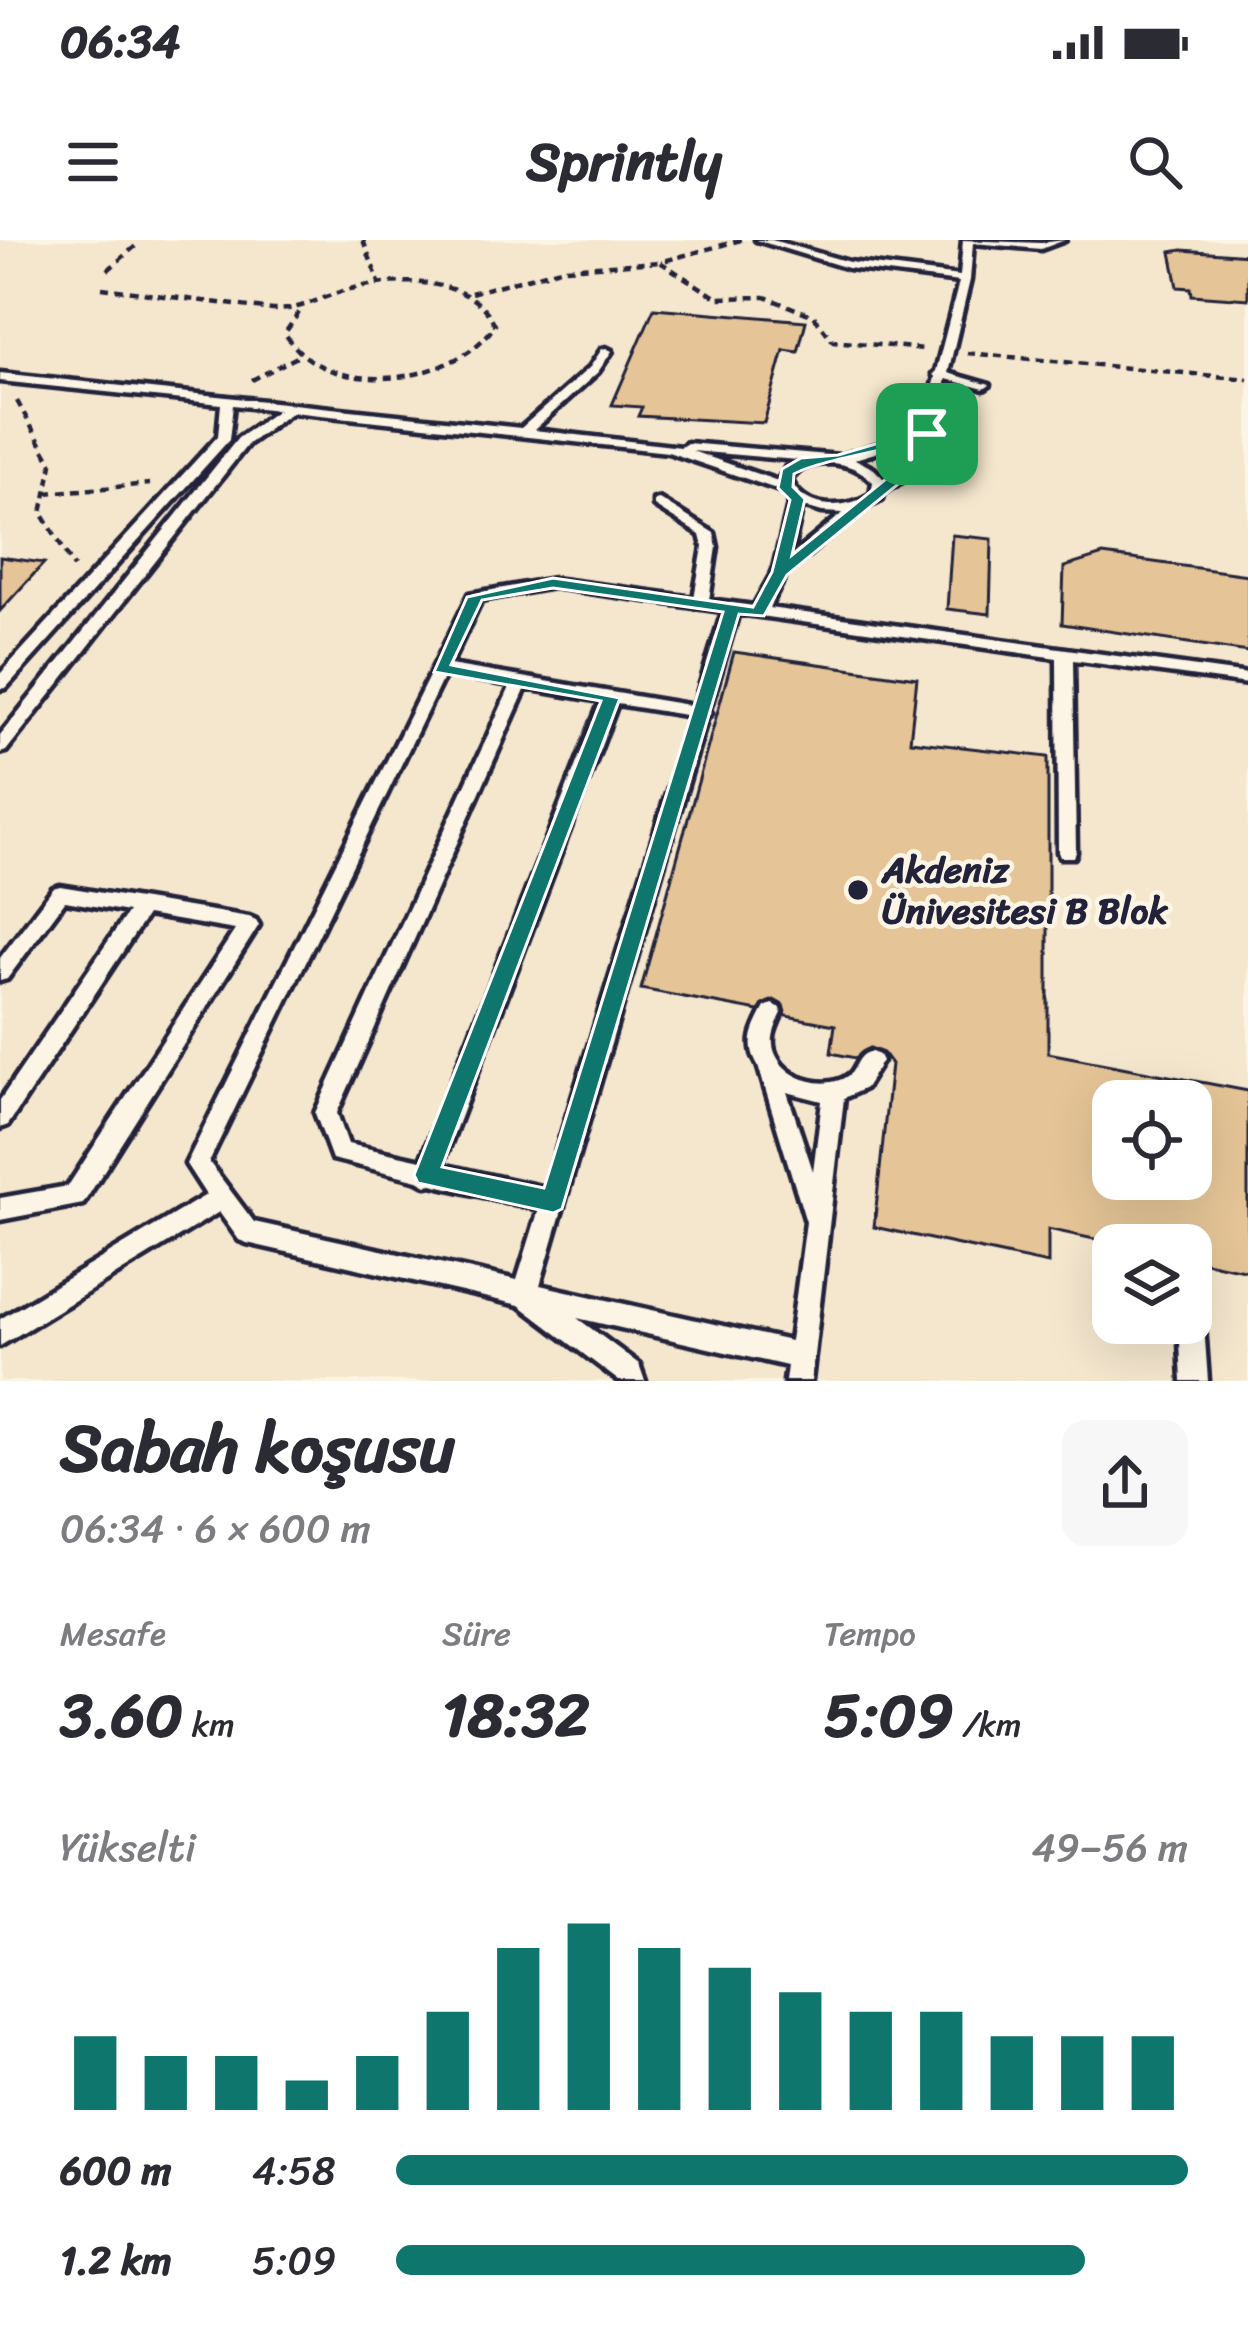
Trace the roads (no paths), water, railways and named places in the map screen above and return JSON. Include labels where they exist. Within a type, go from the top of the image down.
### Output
[{"type":"lane","points":[[761,240],[848,265],[965,280]]},
{"type":"lane","points":[[780,572],[897,478],[927,434],[965,280],[969,240],[1060,240]]},
{"type":"lane","points":[[524,432],[594,369],[606,351]]},
{"type":"lane","points":[[939,374],[984,385]]},
{"type":"lane","points":[[2,377],[670,448],[712,445],[838,460],[865,467],[880,482],[880,490]]},
{"type":"lane","points":[[0,684],[224,437],[227,401]]},
{"type":"lane","points":[[0,747],[243,441],[291,407]]},
{"type":"lane","points":[[838,460],[927,434]]},
{"type":"lane","points":[[670,448],[835,509],[861,506]]},
{"type":"lane","points":[[758,612],[780,572],[791,494],[784,480],[795,466],[819,459]]},
{"type":"lane","points":[[659,503],[707,533],[710,547],[701,604]]},
{"type":"lane","points":[[835,1091],[800,1368],[525,1294],[247,1232],[196,1164],[475,597],[553,583],[1248,679]]},
{"type":"lane","points":[[525,1294],[732,608]]},
{"type":"lane","points":[[1065,654],[1067,852]]},
{"type":"lane","points":[[440,668],[703,713]]},
{"type":"lane","points":[[521,682],[326,1113],[340,1152],[553,1201]]},
{"type":"lane","points":[[427,1175],[611,698]]},
{"type":"lane","points":[[0,973],[60,892],[250,926],[75,1196],[0,1209]]},
{"type":"lane","points":[[0,1118],[142,907]]},
{"type":"lane","points":[[772,1013],[760,1031],[766,1063],[818,1222]]},
{"type":"lane","points":[[766,1063],[793,1086],[835,1091],[862,1078],[871,1060]]},
{"type":"lane","points":[[0,1333],[221,1198]]},
{"type":"lane","points":[[525,1294],[630,1372],[632,1381]]},
{"type":"lane","points":[[1193,1344],[1195,1381]]},
{"type":"place","name":"Akdeniz Ünivesitesi B Blok","points":[[858,890]]}]
